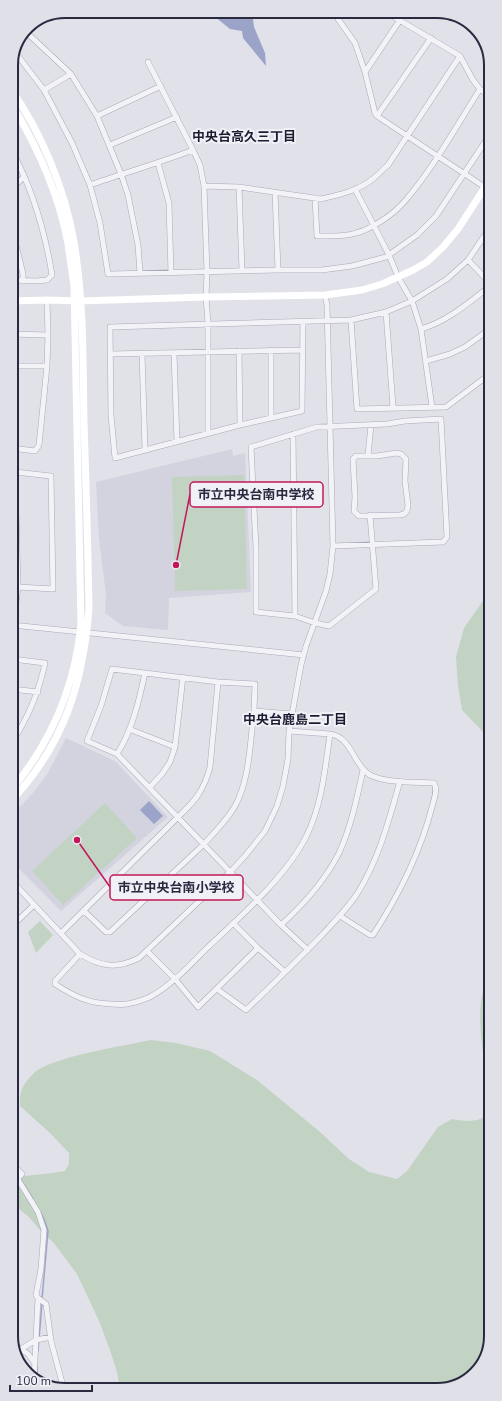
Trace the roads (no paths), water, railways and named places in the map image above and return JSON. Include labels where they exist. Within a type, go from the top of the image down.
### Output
[{"type":"street","points":[[339,18],[355,43],[365,72],[377,116],[464,173],[484,184]]},
{"type":"street","points":[[396,18],[460,56],[473,80],[484,92]]},
{"type":"street","points":[[365,72],[400,20]]},
{"type":"street","points":[[29,35],[71,74],[97,116],[110,145],[128,195],[138,245],[140,273]]},
{"type":"street","points":[[377,116],[431,38]]},
{"type":"street","points":[[204,186],[239,187],[315,198],[335,196],[355,189],[374,179],[388,165],[460,56]]},
{"type":"street","points":[[19,57],[44,90],[72,143],[90,186],[100,223],[108,274],[242,270],[322,270],[352,266],[389,255],[417,235],[436,216],[484,143]]},
{"type":"street","points":[[148,62],[200,165],[204,186],[207,272],[206,297],[208,323],[208,433]]},
{"type":"street","points":[[44,90],[71,74]]},
{"type":"street","points":[[97,116],[161,86]]},
{"type":"street","points":[[315,198],[317,236],[337,236],[357,233],[392,214],[404,202],[438,155],[480,89]]},
{"type":"street","points":[[18,100],[28,116],[47,154],[64,198],[74,243],[77,301]]},
{"type":"street","points":[[18,114],[41,159],[57,200],[68,243],[77,301],[82,314],[89,609],[66,697],[40,752],[18,782]]},
{"type":"street","points":[[110,145],[177,117]]},
{"type":"street","points":[[90,186],[193,150]]},
{"type":"street","points":[[158,163],[169,203],[171,273]]},
{"type":"street","points":[[18,164],[34,201],[48,247],[52,275],[47,280],[18,280]]},
{"type":"street","points":[[18,183],[24,177]]},
{"type":"street","points":[[239,187],[242,270]]},
{"type":"street","points":[[355,189],[389,255],[398,277],[412,301],[421,329],[432,407]]},
{"type":"street","points":[[275,192],[278,270]]},
{"type":"street","points":[[18,301],[77,301],[325,295],[362,290],[398,277],[426,262],[443,247],[458,229],[484,192]]},
{"type":"street","points":[[303,321],[304,350],[302,411],[208,433],[116,458],[111,415],[110,326],[208,323],[303,321],[328,321],[351,320],[386,312],[412,301],[447,279],[468,260],[484,236]]},
{"type":"street","points":[[18,256],[23,274],[23,280]]},
{"type":"street","points":[[468,260],[484,276]]},
{"type":"street","points":[[421,329],[434,325],[446,318],[484,291]]},
{"type":"street","points":[[18,888],[80,954],[101,964],[114,966],[127,964],[147,952],[231,871],[262,836],[271,821],[283,786],[288,759],[296,688],[304,655],[326,591],[330,574],[333,546],[328,321],[325,295]]},
{"type":"street","points":[[18,449],[35,452],[39,445],[48,335],[47,300]]},
{"type":"street","points":[[386,312],[393,407]]},
{"type":"street","points":[[351,320],[357,409],[446,407],[484,378]]},
{"type":"street","points":[[426,361],[450,354],[465,347],[484,333]]},
{"type":"street","points":[[18,334],[48,335]]},
{"type":"street","points":[[271,350],[271,418]]},
{"type":"street","points":[[111,354],[304,350]]},
{"type":"street","points":[[239,351],[240,425]]},
{"type":"street","points":[[174,352],[177,442]]},
{"type":"street","points":[[142,353],[145,450]]},
{"type":"street","points":[[18,366],[46,366]]},
{"type":"street","points":[[333,546],[372,544],[443,542],[447,537],[441,419],[405,421],[387,424],[317,427],[251,447],[256,548],[256,612],[295,616],[329,626],[376,589],[372,544],[370,515]]},
{"type":"street","points":[[368,455],[371,425]]},
{"type":"street","points":[[293,434],[295,616]]},
{"type":"street","points":[[396,453],[405,456],[407,511],[404,514],[370,515],[359,516],[354,511],[355,497],[353,459],[356,456],[377,456],[396,453]]},
{"type":"street","points":[[18,473],[51,476],[53,590],[18,586]]},
{"type":"street","points":[[18,626],[304,655]]},
{"type":"street","points":[[18,793],[46,755],[66,716],[81,668],[84,632]]},
{"type":"street","points":[[18,660],[45,663],[38,692],[18,733]]},
{"type":"street","points":[[84,911],[106,932],[110,932],[204,844],[229,816],[240,796],[244,783],[254,711],[255,684],[218,682],[112,669],[101,706],[87,741],[117,754],[150,787],[177,818],[204,844],[231,871],[257,900],[308,950]]},
{"type":"street","points":[[117,754],[124,744],[139,698],[145,673]]},
{"type":"street","points":[[150,787],[162,774],[170,762],[175,747],[183,677]]},
{"type":"street","points":[[61,933],[194,801],[206,780],[210,767],[218,682]]},
{"type":"street","points":[[18,690],[38,692]]},
{"type":"street","points":[[254,711],[292,714]]},
{"type":"street","points":[[129,729],[175,747]]},
{"type":"street","points":[[290,731],[336,735],[341,738],[353,752],[363,770],[379,779],[434,783],[436,786],[428,821],[418,852],[404,884],[373,935],[370,935],[340,916]]},
{"type":"street","points":[[80,954],[55,982],[55,984],[71,994],[85,1000],[98,1003],[127,1004],[149,997],[175,979],[257,900],[298,851],[308,832],[319,804],[330,734]]},
{"type":"street","points":[[282,925],[311,894],[323,878],[338,853],[358,796],[363,770]]},
{"type":"street","points":[[217,989],[246,1010],[308,950],[340,916],[357,893],[379,850],[400,781]]},
{"type":"street","points":[[18,920],[34,905]]},
{"type":"street","points":[[233,923],[285,972]]},
{"type":"street","points":[[147,952],[175,979],[198,1007],[258,948]]},
{"type":"street","points":[[18,1170],[22,1174],[18,1176]]},
{"type":"street","points":[[18,1182],[38,1212],[44,1230],[41,1269],[36,1295],[38,1298],[34,1371]]},
{"type":"street","points":[[38,1298],[46,1304],[51,1337],[62,1383]]},
{"type":"street","points":[[34,1362],[28,1354],[21,1349],[36,1340],[51,1337]]},
{"type":"water","points":[[217,18],[253,18],[254,27],[265,53],[266,66],[243,38],[242,31],[230,29]]},
{"type":"water","points":[[149,801],[163,816],[154,824],[140,810]]},
{"type":"waterway","points":[[21,1180],[33,1199]]},
{"type":"waterway","points":[[41,1213],[48,1231],[42,1299]]},
{"type":"waterway","points":[[38,1351],[42,1303]]},
{"type":"waterway","points":[[37,1361],[37,1374]]},
{"type":"place","name":"市立中央台南中学校","points":[[176,565]]},
{"type":"place","name":"市立中央台南小学校","points":[[77,840]]},
{"type":"district","name":"中央台高久三丁目","points":[[244,137]]},
{"type":"district","name":"中央台鹿島二丁目","points":[[295,720]]}]
